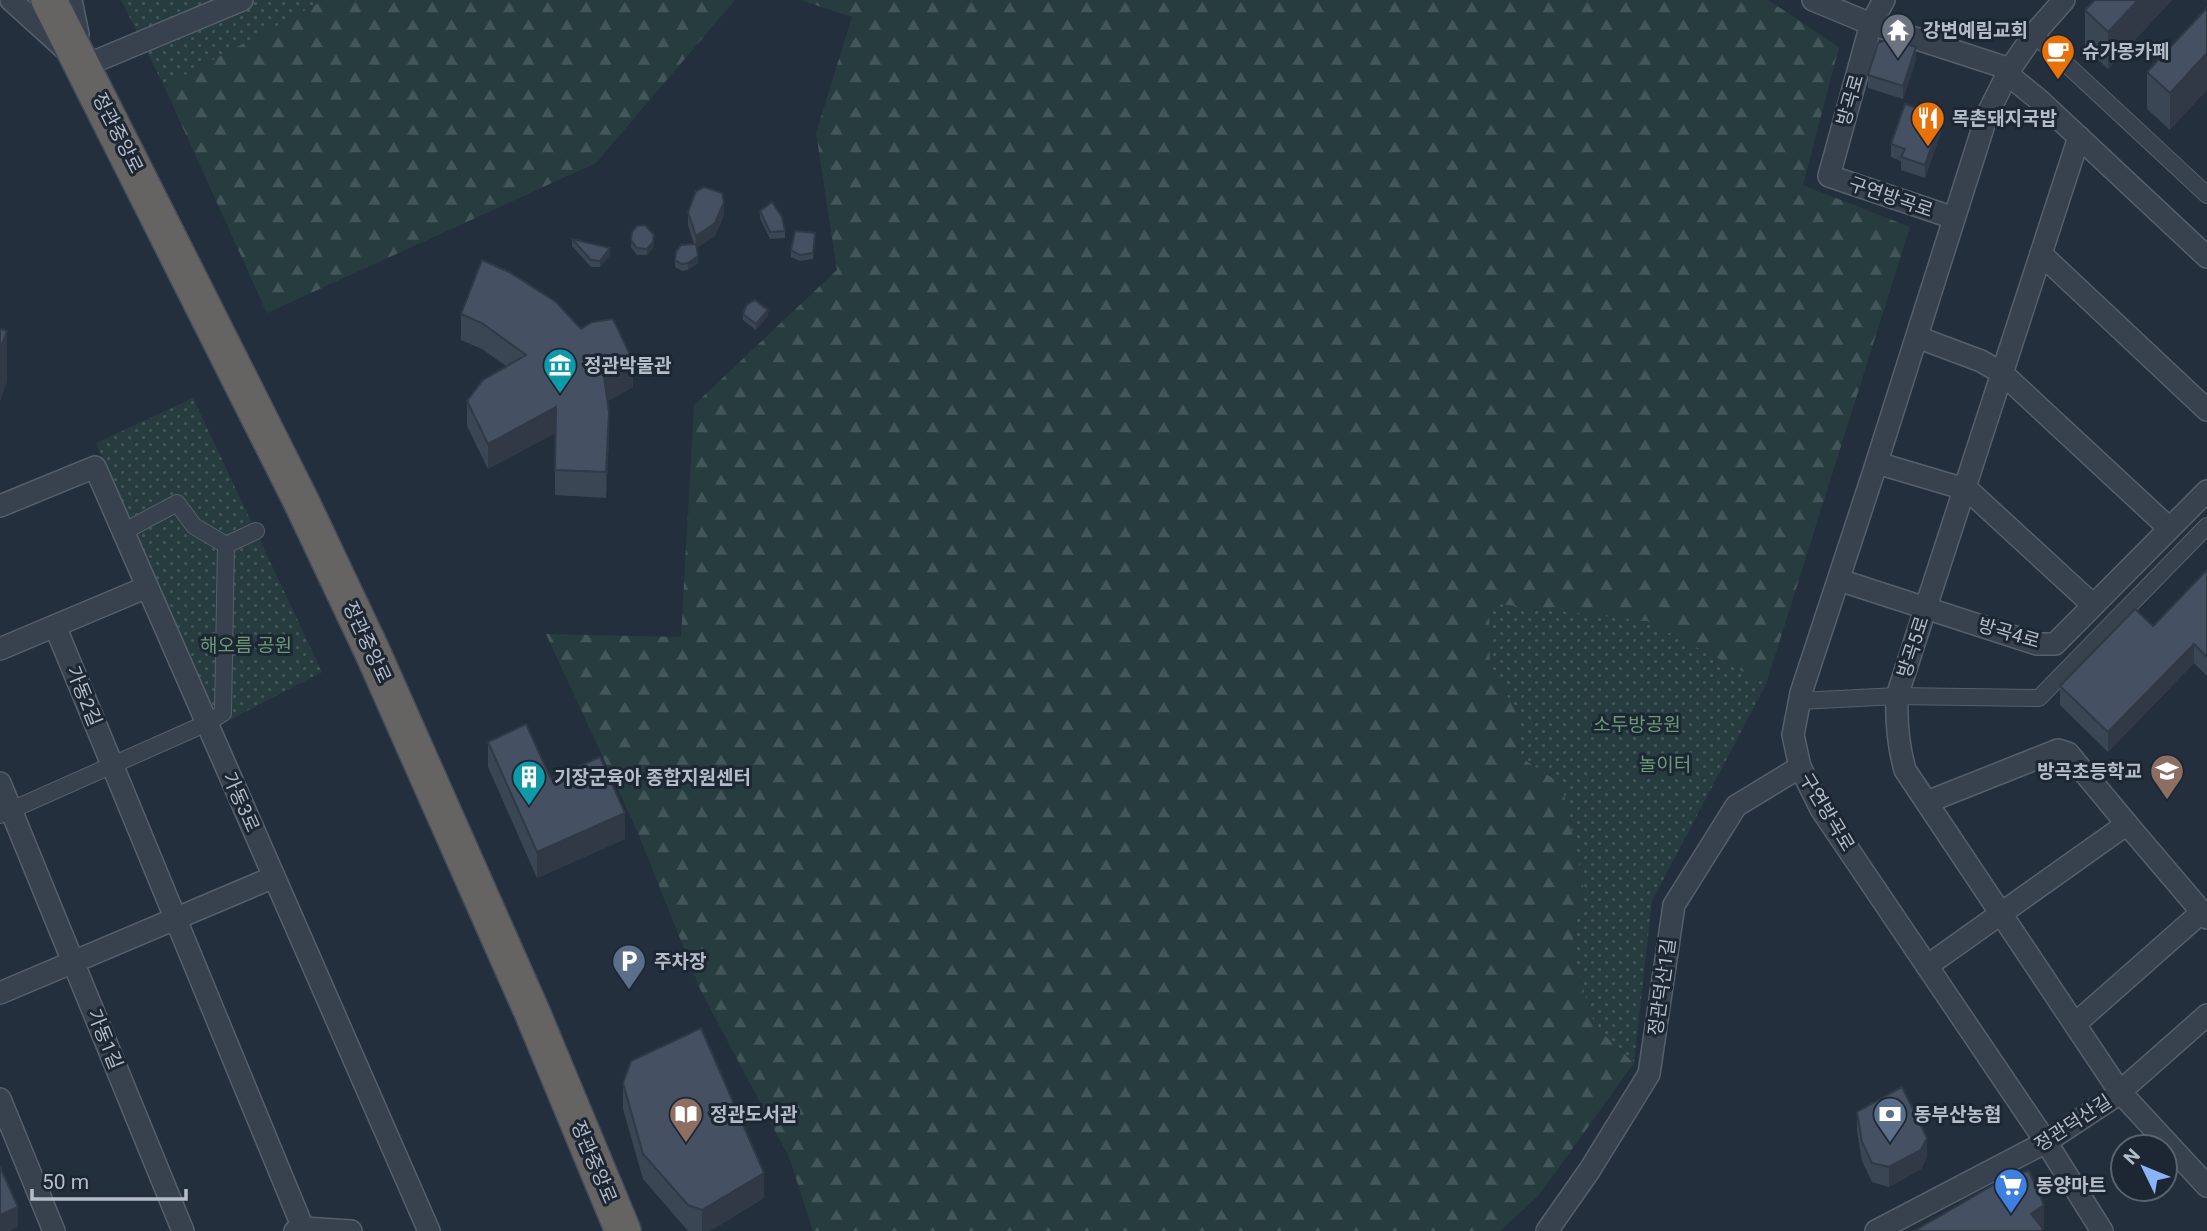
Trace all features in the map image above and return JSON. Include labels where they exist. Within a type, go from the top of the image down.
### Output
[{"type":"highway","name":"정관중앙로","points":[[49,0],[301,501],[372,651],[532,1012],[623,1231]]},
{"type":"street","points":[[11,0],[84,66]]},
{"type":"street","points":[[71,0],[84,66]]},
{"type":"street","points":[[84,66],[242,0]]},
{"type":"street","points":[[1813,0],[1871,24],[2008,71],[2207,257]]},
{"type":"street","name":"방곡로","points":[[1829,176],[1871,24],[1884,0]]},
{"type":"street","name":"구연방곡로","points":[[2064,0],[2034,34],[2008,71],[1987,115],[1800,701],[1793,735],[1800,767],[1821,810],[2046,1142],[2102,1231]]},
{"type":"street","points":[[2034,34],[2207,195]]},
{"type":"street","name":"방곡5로","points":[[2078,137],[1897,696],[1896,720],[1905,769],[2120,1091]]},
{"type":"street","name":"구연방곡로","points":[[1829,176],[1954,218]]},
{"type":"street","points":[[2041,254],[2207,410]]},
{"type":"street","points":[[1917,337],[1981,361],[2002,373],[2169,528]]},
{"type":"street","points":[[1877,463],[1968,490],[2093,605]]},
{"type":"street","name":"가동3로","points":[[0,506],[94,467],[429,1231]]},
{"type":"street","name":"방곡4로","points":[[1839,580],[2037,644],[2054,644],[2207,491]]},
{"type":"street","points":[[123,531],[177,503],[194,526],[226,545]]},
{"type":"street","points":[[1800,701],[1897,696],[2039,698],[2207,526]]},
{"type":"street","points":[[226,545],[256,531]]},
{"type":"street","points":[[0,783],[6,813],[207,723],[223,713],[226,545]]},
{"type":"street","points":[[0,649],[147,587]]},
{"type":"street","name":"가동2길","points":[[55,626],[113,766]]},
{"type":"street","points":[[1927,802],[2058,750],[2068,753],[2204,915],[2075,1024]]},
{"type":"street","points":[[113,766],[236,1066],[299,1229],[351,1231]]},
{"type":"street","name":"정관덕산1길","points":[[1547,1231],[1589,1171],[1649,1074],[1674,905],[1736,806],[1800,767]]},
{"type":"street","name":"가동1길","points":[[6,813],[73,962],[183,1231]]},
{"type":"street","points":[[1927,966],[2127,824]]},
{"type":"street","points":[[0,993],[274,877]]},
{"type":"street","name":"정관덕산길","points":[[1875,1231],[2046,1142],[2120,1091],[2207,1014]]},
{"type":"street","name":"정관덕산길","points":[[2120,1091],[2207,1186]]},
{"type":"street","points":[[0,1099],[8,1140],[54,1231]]},
{"type":"green space","points":[[121,0],[324,0],[164,86]]},
{"type":"green space","points":[[324,0],[735,0],[596,163],[267,313],[164,86]]},
{"type":"green space","points":[[800,0],[1768,0],[1839,47],[1803,185],[1910,227],[1766,684],[1647,621],[1490,664],[1517,714],[1519,756],[1562,784],[1584,888],[1571,949],[1595,1026],[1634,1063],[1539,1195],[1500,1231],[813,1231],[789,1157],[701,991],[638,833],[546,634],[681,637],[694,405],[837,270],[816,133],[852,17]]},
{"type":"green space","name":"해오름 공원","points":[[193,398],[322,672],[220,725],[96,443]]},
{"type":"green space","name":"소두방공원","points":[[1489,603],[1647,621],[1766,684],[1652,901],[1634,1063],[1595,1026],[1571,949],[1584,888],[1562,784],[1519,756],[1517,714],[1490,664]]},
{"type":"building","points":[[2095,0],[2138,0],[2108,32],[2085,10]]},
{"type":"building","points":[[2207,8],[2207,53],[2170,93],[2147,72]]},
{"type":"building","points":[[1888,39],[1916,47],[1903,86],[1868,75],[1878,43]]},
{"type":"building","points":[[1905,104],[1942,116],[1925,165],[1901,157],[1905,149],[1891,144]]},
{"type":"building","points":[[704,187],[722,193],[724,202],[715,223],[696,236],[688,212],[696,191]]},
{"type":"building","points":[[772,202],[782,217],[785,231],[770,232],[760,211]]},
{"type":"building","points":[[645,225],[654,235],[653,242],[647,249],[637,248],[631,240],[632,232],[637,226]]},
{"type":"building","points":[[795,231],[815,233],[813,253],[800,255],[791,250]]},
{"type":"building","points":[[572,239],[610,248],[600,261],[591,260]]},
{"type":"building","points":[[696,244],[698,256],[688,263],[682,264],[675,260],[681,245]]},
{"type":"building","name":"정관박물관","points":[[482,260],[509,272],[556,302],[581,329],[592,322],[613,319],[633,361],[604,377],[609,412],[606,472],[555,470],[556,407],[488,444],[467,401],[483,380],[526,355],[482,323],[461,314]]},
{"type":"building","points":[[755,300],[768,310],[756,324],[743,314],[747,304]]},
{"type":"building","points":[[0,329],[7,331],[0,350]]},
{"type":"building","points":[[2207,570],[2207,657],[2194,644],[2108,732],[2060,686],[2135,609],[2153,626]]},
{"type":"building","points":[[526,724],[551,779],[600,757],[625,813],[537,852],[488,742]]},
{"type":"building","name":"정관도서관","points":[[701,1028],[764,1173],[702,1210],[688,1205],[643,1154],[623,1083],[631,1061]]},
{"type":"building","name":"동부산농협","points":[[1902,1087],[1927,1138],[1921,1150],[1889,1167],[1872,1163],[1862,1142],[1857,1112]]},
{"type":"building","points":[[0,1167],[18,1207],[0,1215]]},
{"type":"building","points":[[2029,1171],[2044,1205],[2031,1214],[2043,1229],[2041,1231],[1914,1231],[2012,1174]]},
{"type":"place","name":"강변예림교회","points":[[1898,60]]},
{"type":"place","name":"슈가몽카페","points":[[2058,81]]},
{"type":"place","name":"목촌돼지국밥","points":[[1928,148]]},
{"type":"place","name":"정관박물관","points":[[560,395]]},
{"type":"place","name":"방곡초등학교","points":[[2167,801]]},
{"type":"place","name":"기장군육아 종합지원센터","points":[[529,807]]},
{"type":"place","name":"주차장","points":[[629,991]]},
{"type":"place","name":"정관도서관","points":[[686,1144]]},
{"type":"place","name":"동부산농협","points":[[1890,1144]]},
{"type":"place","name":"동양마트","points":[[2011,1215]]},
{"type":"park label","name":"놀이터","points":[[1665,764]]}]
